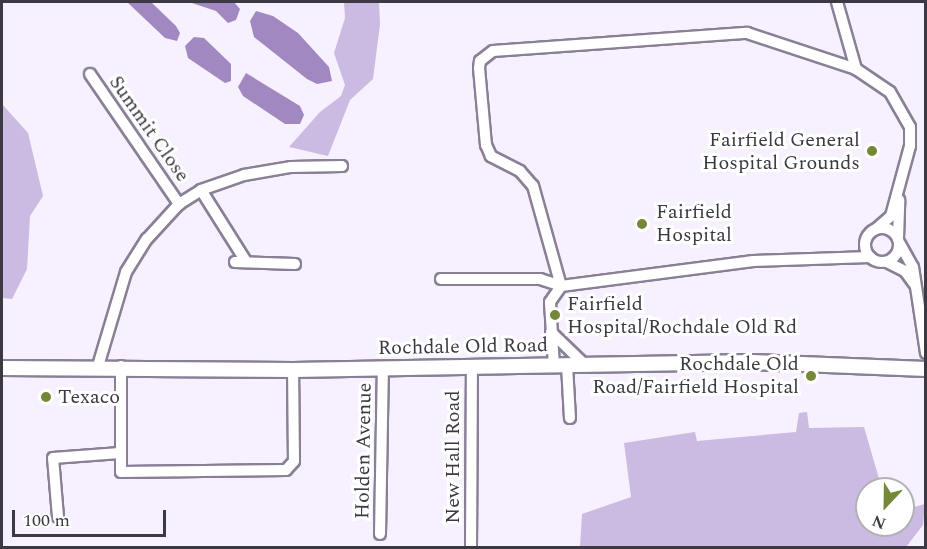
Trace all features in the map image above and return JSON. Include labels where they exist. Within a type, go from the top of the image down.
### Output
[{"type":"main road","name":"Rochdale Old Road","points":[[2,368],[121,366],[293,370],[752,362],[926,369]]},
{"type":"street","points":[[837,2],[856,69]]},
{"type":"street","points":[[561,286],[533,186],[520,171],[494,165],[486,145],[479,68],[480,61],[493,51],[747,33],[856,69],[890,92],[906,116],[911,141],[891,216],[865,242],[870,257]]},
{"type":"street","name":"Summit Close","points":[[90,75],[179,204]]},
{"type":"street","points":[[98,366],[106,327],[126,272],[147,239],[179,204],[201,190],[244,176],[291,167],[342,166]]},
{"type":"street","points":[[887,262],[897,255],[899,188]]},
{"type":"street","points":[[201,190],[240,261],[295,264]]},
{"type":"street","points":[[877,228],[890,229],[913,267],[926,353]]},
{"type":"street","points":[[441,279],[540,279],[561,286],[742,262],[870,257],[905,271],[915,285]]},
{"type":"street","points":[[561,286],[550,302],[550,332],[561,365],[570,418]]},
{"type":"street","points":[[550,332],[585,365]]},
{"type":"street","points":[[121,366],[120,453],[122,472],[286,470],[294,461],[293,370]]},
{"type":"street","name":"New Hall Road","points":[[471,548],[472,367]]},
{"type":"street","name":"Holden Avenue","points":[[380,534],[383,368]]},
{"type":"street","points":[[58,517],[53,458],[120,453]]},
{"type":"shaded area","points":[[127,2],[151,2],[176,26],[180,33],[177,41],[165,38]]},
{"type":"shaded area","points":[[189,2],[234,2],[240,9],[236,20],[228,23],[216,11]]},
{"type":"shaded area","points":[[344,2],[379,2],[380,24],[373,79],[350,100],[328,156],[289,147],[320,112],[341,96],[345,85],[334,53],[345,18]]},
{"type":"shaded area","points":[[256,11],[273,16],[298,33],[329,67],[332,81],[317,84],[307,79],[254,37],[250,21]]},
{"type":"shaded area","points":[[194,37],[204,38],[231,64],[231,81],[225,83],[188,58],[185,46]]},
{"type":"shaded area","points":[[246,73],[300,106],[304,115],[300,124],[285,124],[243,96],[238,87]]},
{"type":"shaded area","points":[[2,104],[28,133],[43,196],[30,216],[27,269],[12,299],[2,298]]},
{"type":"shaded area","points":[[807,412],[809,428],[864,427],[879,477],[855,477],[855,537],[914,537],[906,547],[580,547],[582,514],[631,497],[624,443],[695,432],[697,441],[796,432],[799,413]]},
{"type":"shaded area","points":[[925,504],[923,525],[915,535],[915,507]]},
{"type":"place","name":"Fairfield General Hospital Grounds","points":[[872,151]]},
{"type":"place","name":"Fairfield Hospital","points":[[642,224]]},
{"type":"place","name":"Fairfield Hospital/Rochdale Old Rd","points":[[555,315]]},
{"type":"place","name":"Rochdale Old Road/Fairfield Hospital","points":[[811,376]]},
{"type":"place","name":"Texaco","points":[[46,397]]}]
